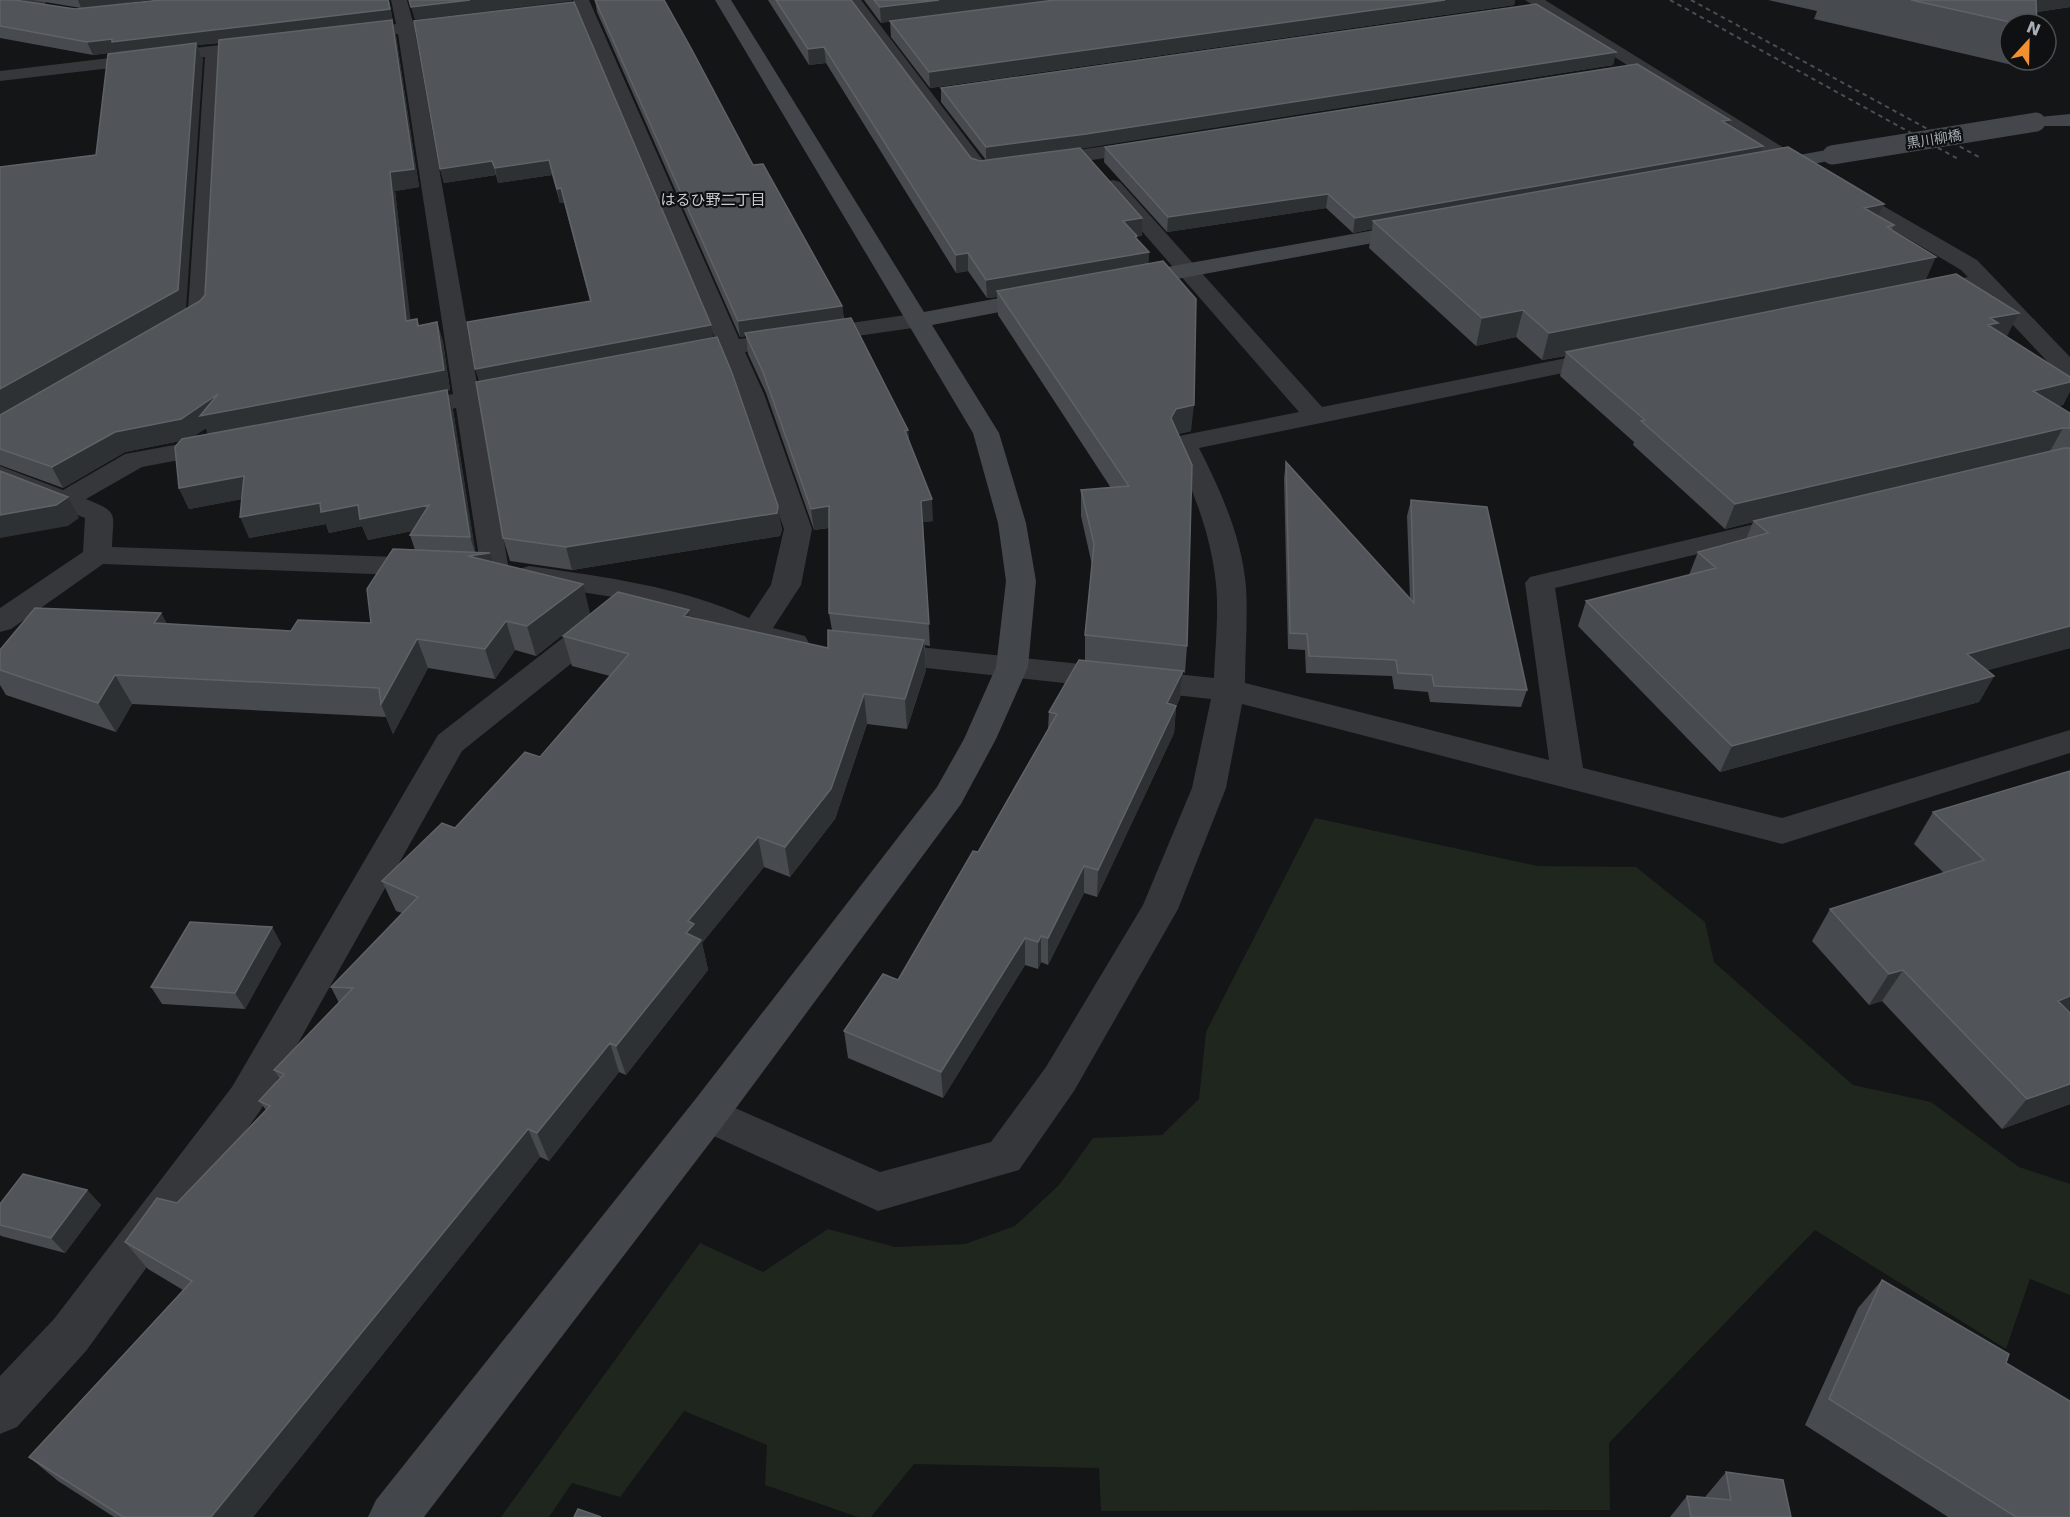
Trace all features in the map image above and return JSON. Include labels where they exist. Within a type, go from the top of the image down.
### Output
[{"type":"street","points":[[399,0],[406,28],[468,398],[472,569]]},
{"type":"street","points":[[393,1517],[708,1114],[949,795],[980,739],[1011,667],[1021,581],[1012,523],[986,433],[920,320],[723,0]]},
{"type":"street","points":[[852,0],[883,30],[926,96],[980,170],[1168,143]]},
{"type":"street","points":[[0,3],[36,5]]},
{"type":"street","points":[[0,16],[36,5]]},
{"type":"street","points":[[586,5],[751,394],[798,529],[786,585],[756,633]]},
{"type":"street","points":[[1534,6],[1644,68],[1793,162],[1969,265],[2070,370]]},
{"type":"street","points":[[327,38],[477,20]]},
{"type":"street","points":[[0,95],[3,76],[282,43]]},
{"type":"street","points":[[150,342],[200,313],[214,51]]},
{"type":"street","points":[[1620,72],[1644,68]]},
{"type":"street","points":[[926,96],[950,92]]},
{"type":"street","name":"黒川柳橋","points":[[1746,170],[2036,122],[2070,120]]},
{"type":"street","points":[[1086,156],[1316,416]]},
{"type":"street","points":[[1104,285],[1431,226]]},
{"type":"street","points":[[1903,297],[1985,280]]},
{"type":"street","points":[[651,363],[731,347],[920,320],[1058,294]]},
{"type":"street","points":[[708,1114],[878,1192],[1004,1157],[1060,1079],[1160,909],[1209,788],[1229,690],[1231,586],[1221,528],[1204,484],[1184,443],[1633,352]]},
{"type":"street","points":[[387,413],[548,383]]},
{"type":"street","points":[[66,499],[134,460],[238,441]]},
{"type":"street","points":[[0,474],[99,514],[97,555]]},
{"type":"street","points":[[1568,778],[1540,583],[1818,518]]},
{"type":"street","points":[[0,622],[97,555],[472,569],[641,592],[711,612],[756,633],[797,644],[820,647]]},
{"type":"street","points":[[0,1410],[70,1335],[246,1099],[450,743],[641,592]]},
{"type":"street","points":[[856,650],[1229,690],[1782,831],[2070,741]]},
{"type":"shaded area","points":[[1315,818],[1538,866],[1636,867],[1705,922],[1714,962],[1853,1085],[1931,1102],[2019,1167],[2070,1184],[2070,1295],[2030,1279],[2006,1349],[1815,1230],[1609,1443],[1610,1510],[1101,1511],[1099,1468],[914,1464],[871,1517],[858,1517],[765,1485],[767,1445],[684,1411],[620,1497],[572,1483],[549,1517],[501,1517],[700,1243],[763,1272],[828,1229],[895,1247],[965,1244],[1015,1226],[1059,1185],[1093,1138],[1162,1135],[1199,1099],[1206,1032]]},
{"type":"building","points":[[0,0],[75,9],[161,0],[388,0],[390,9],[112,42],[112,39],[87,42],[0,26]]},
{"type":"building","points":[[409,0],[470,0],[411,7]]},
{"type":"building","points":[[595,0],[664,0],[753,165],[763,164],[842,306],[738,321]]},
{"type":"building","points":[[776,0],[851,0],[971,158],[980,161],[1080,148],[1142,218],[1123,221],[1149,252],[986,280],[968,253],[956,255],[824,47],[808,49]]},
{"type":"building","points":[[874,0],[939,0],[880,7]]},
{"type":"building","points":[[1055,0],[1445,0],[929,72],[890,21]]},
{"type":"building","points":[[1911,0],[2036,0],[2036,12],[1998,12],[1998,19]]},
{"type":"building","points":[[574,2],[711,325],[475,369],[467,322],[591,301],[561,188],[557,189],[549,160],[495,168],[492,161],[440,169],[414,21]]},
{"type":"building","points":[[1536,4],[1616,52],[1086,134],[986,147],[941,88]]},
{"type":"building","points":[[392,20],[414,169],[390,172],[406,321],[417,319],[418,326],[437,322],[444,370],[200,416],[218,394],[181,419],[115,432],[52,467],[0,449],[0,415],[200,301],[205,295],[219,40]]},
{"type":"building","points":[[196,43],[178,290],[0,389],[0,167],[96,155],[108,54]]},
{"type":"building","points":[[1637,64],[1730,120],[1722,121],[1763,146],[1355,218],[1328,194],[1168,217],[1105,147]]},
{"type":"building","points":[[1788,147],[1884,204],[1864,208],[1894,225],[1887,227],[1936,257],[1549,333],[1523,310],[1482,318],[1373,221]]},
{"type":"building","points":[[1163,261],[1196,299],[1194,405],[1176,409],[1171,418],[1192,465],[1187,646],[1085,635],[1094,544],[1081,490],[1129,486],[997,291]]},
{"type":"building","points":[[1956,274],[2019,313],[1990,318],[1998,323],[1988,325],[2070,377],[2070,382],[2033,391],[2070,413],[2070,428],[1735,504],[1641,421],[1645,420],[1566,352]]},
{"type":"building","points":[[851,318],[908,430],[905,431],[932,499],[921,501],[929,624],[829,613],[829,506],[811,509],[763,372],[745,333]]},
{"type":"building","points":[[717,337],[732,373],[778,506],[777,513],[566,547],[503,538],[476,382]]},
{"type":"building","points":[[447,390],[470,537],[410,535],[429,505],[360,519],[358,505],[321,512],[320,503],[240,517],[244,476],[179,488],[175,447],[182,439]]},
{"type":"building","points":[[2070,448],[2070,626],[1967,654],[1994,676],[1732,746],[1586,601],[1716,568],[1698,552],[1768,533],[1754,521]]},
{"type":"building","points":[[1286,462],[1414,603],[1411,500],[1487,507],[1527,690],[1434,686],[1432,675],[1398,673],[1396,660],[1309,656],[1307,634],[1290,633]]},
{"type":"building","points":[[0,471],[68,497],[56,505],[0,515]]},
{"type":"building","points":[[393,549],[490,553],[468,556],[583,584],[527,626],[506,621],[485,649],[417,639],[381,704],[379,688],[115,675],[98,703],[0,670],[0,650],[35,608],[161,613],[154,623],[291,631],[298,620],[371,623],[367,589]]},
{"type":"building","points":[[618,592],[689,610],[684,616],[828,648],[828,630],[924,640],[905,699],[864,694],[831,789],[785,847],[758,837],[688,921],[694,924],[686,933],[701,940],[616,1046],[610,1043],[537,1133],[528,1129],[211,1517],[123,1517],[29,1457],[192,1281],[125,1242],[157,1198],[177,1203],[270,1106],[259,1101],[284,1074],[274,1070],[353,988],[331,987],[418,897],[382,881],[442,823],[455,828],[525,752],[540,757],[629,654],[563,636]]},
{"type":"building","points":[[1079,660],[1183,671],[1167,703],[1176,706],[1098,870],[1084,866],[1048,938],[1041,936],[1038,942],[1025,938],[941,1072],[844,1031],[883,974],[898,980],[973,851],[978,852],[1057,714],[1049,712]]},
{"type":"building","points":[[2070,771],[2070,996],[2058,1001],[2070,1013],[2070,1084],[2027,1099],[1903,970],[1889,974],[1830,909],[1984,860],[1933,812]]},
{"type":"building","points":[[190,922],[272,927],[235,993],[151,987]]},
{"type":"building","points":[[23,1174],[87,1190],[51,1238],[0,1225],[0,1204]]},
{"type":"building","points":[[1882,1280],[2009,1354],[2006,1363],[2070,1401],[2070,1517],[2016,1517],[1829,1399]]},
{"type":"building","points":[[1726,1472],[1783,1480],[1791,1517],[1691,1517],[1687,1496],[1731,1500]]},
{"type":"building","points":[[578,1509],[601,1517],[574,1517]]},
{"type":"railway","points":[[1670,0],[1960,160]]},
{"type":"railway","points":[[1691,0],[1979,157]]},
{"type":"district","name":"はるひ野二丁目","points":[[713,200]]}]
